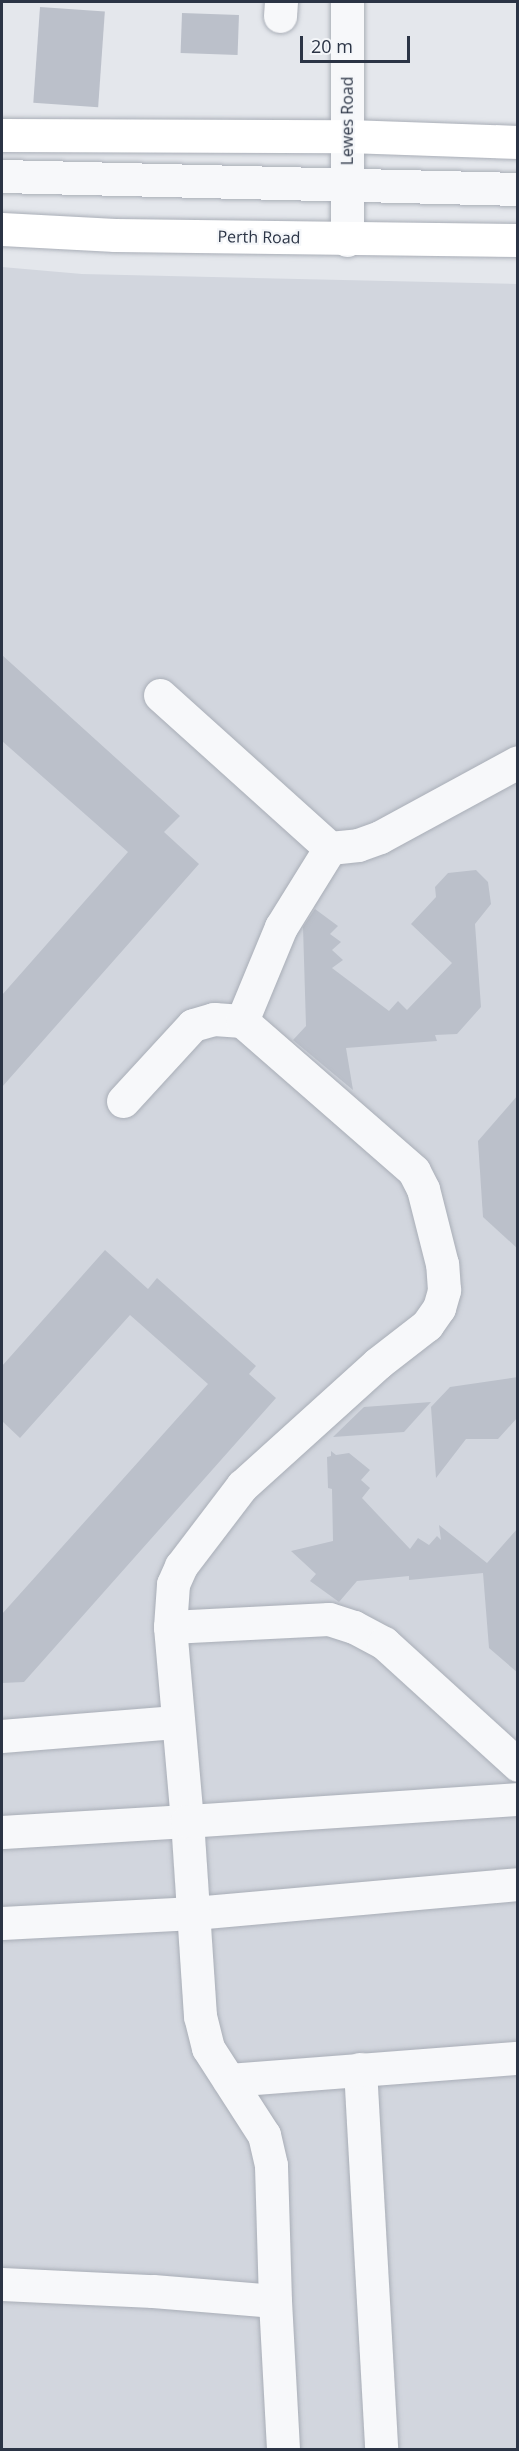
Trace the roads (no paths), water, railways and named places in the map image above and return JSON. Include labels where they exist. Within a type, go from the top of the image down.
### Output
[{"type":"main road","points":[[2,135],[348,136],[518,142]]},
{"type":"main road","name":"Perth Road","points":[[2,229],[115,235],[347,240],[518,240]]},
{"type":"street","name":"Lewes Road","points":[[347,2],[347,240]]},
{"type":"street","points":[[2,176],[346,187],[518,189]]},
{"type":"street","points":[[160,695],[330,848],[358,845],[380,837],[518,762]]},
{"type":"street","points":[[242,1021],[281,927],[330,848]]},
{"type":"street","points":[[123,1101],[193,1025],[214,1019],[242,1021],[403,1159],[414,1171],[423,1189],[442,1264],[444,1290],[439,1308],[428,1325],[378,1363],[242,1486],[181,1566],[173,1584],[170,1627],[187,1821],[200,2016],[208,2048],[264,2135],[271,2165],[283,2450]]},
{"type":"street","points":[[170,1627],[329,1618],[354,1626],[384,1643],[518,1765]]},
{"type":"street","points":[[2,1736],[177,1722]]},
{"type":"street","points":[[2,1832],[518,1799]]},
{"type":"street","points":[[2,1923],[194,1912],[518,1884]]},
{"type":"street","points":[[230,2080],[518,2058]]},
{"type":"street","points":[[360,2069],[381,2450]]},
{"type":"street","points":[[2,2284],[153,2291],[275,2301]]}]
